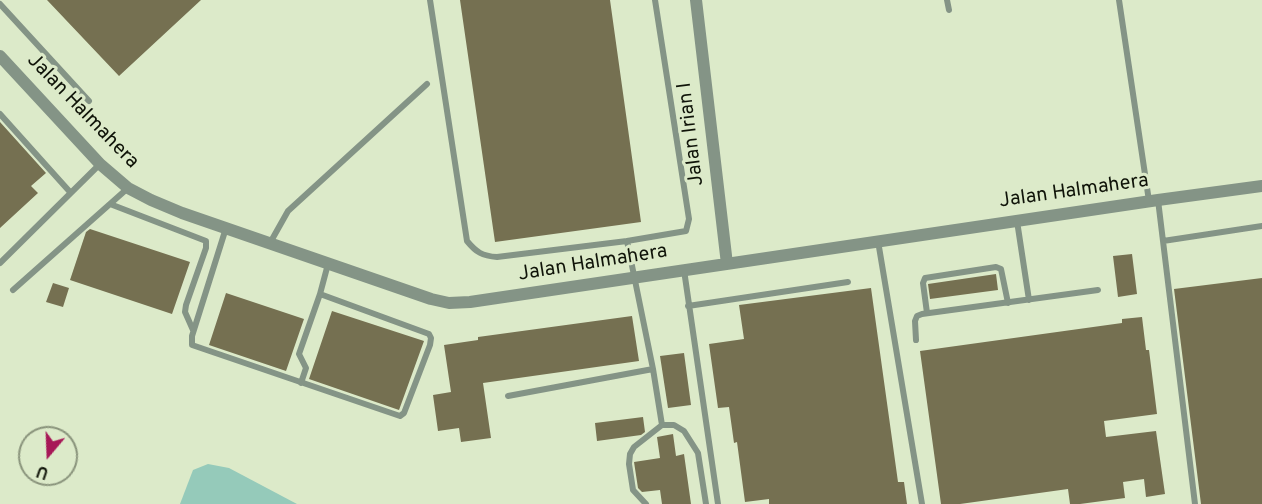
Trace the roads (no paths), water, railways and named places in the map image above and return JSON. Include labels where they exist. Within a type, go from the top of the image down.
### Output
[{"type":"street","name":"Jalan Irian I","points":[[696,0],[727,264]]},
{"type":"street","name":"Jalan Halmahera","points":[[0,56],[100,164],[128,188],[151,200],[226,228],[407,291],[449,303],[470,302],[1153,200],[1262,186]]},
{"type":"lane","points":[[430,0],[467,241],[475,252],[484,256],[497,257],[627,241],[686,231],[689,219],[655,0]]},
{"type":"lane","points":[[947,0],[949,10]]},
{"type":"lane","points":[[1119,0],[1153,200],[1163,242],[1195,504]]},
{"type":"lane","points":[[0,4],[89,101]]},
{"type":"lane","points":[[270,243],[288,211],[427,84]]},
{"type":"lane","points":[[0,114],[70,192]]},
{"type":"lane","points":[[0,263],[100,164]]},
{"type":"lane","points":[[13,290],[128,188]]},
{"type":"lane","points":[[110,204],[207,241],[186,305],[185,312],[194,331]]},
{"type":"lane","points":[[1017,221],[1029,300]]},
{"type":"lane","points":[[1163,242],[1262,226]]},
{"type":"lane","points":[[226,228],[190,341],[195,347],[400,416],[404,413],[431,338],[424,331],[320,294]]},
{"type":"lane","points":[[627,241],[662,425]]},
{"type":"lane","points":[[878,241],[922,504]]},
{"type":"lane","points":[[301,383],[306,368],[299,354],[328,264]]},
{"type":"lane","points":[[927,313],[923,283],[925,278],[996,267],[1002,269],[1008,303]]},
{"type":"lane","points":[[684,270],[718,504]]},
{"type":"lane","points":[[688,306],[848,282]]},
{"type":"lane","points":[[916,340],[917,316],[927,313],[1098,290]]},
{"type":"lane","points":[[508,396],[653,369]]},
{"type":"lane","points":[[646,504],[633,490],[629,464],[630,454],[634,447],[662,425],[674,424],[684,431],[698,453],[706,504]]},
{"type":"water","points":[[208,464],[229,468],[297,504],[180,504],[193,470]]}]
